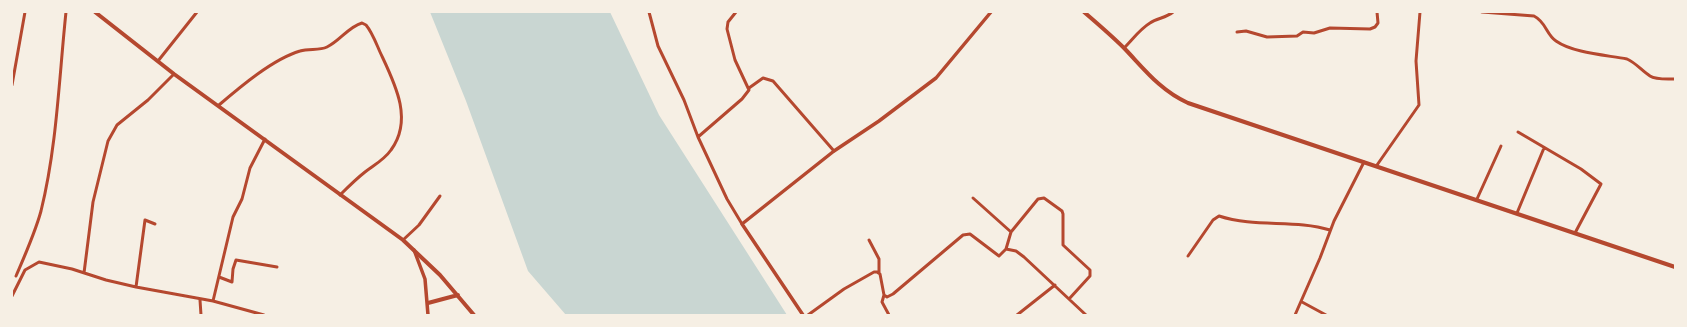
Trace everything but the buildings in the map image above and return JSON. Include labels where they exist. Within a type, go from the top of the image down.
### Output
[{"type":"main road","points":[[95,12],[174,74],[219,105],[403,240],[458,295],[474,315]]},
{"type":"main road","points":[[1084,12],[1124,48],[1149,76],[1176,98],[1675,267]]},
{"type":"main road","points":[[428,303],[458,295]]},
{"type":"street","points":[[12,85],[25,12]]},
{"type":"street","points":[[16,276],[28,249],[41,210],[54,134],[66,12]]},
{"type":"street","points":[[158,61],[198,12]]},
{"type":"street","points":[[650,12],[658,46],[684,100],[698,137],[727,199],[803,315]]},
{"type":"street","points":[[736,12],[728,22],[727,29],[735,60],[749,88]]},
{"type":"street","points":[[742,224],[834,151],[879,121],[936,78],[991,12]]},
{"type":"street","points":[[1124,48],[1147,25],[1157,19],[1165,18],[1173,12]]},
{"type":"street","points":[[1237,32],[1246,31],[1267,37],[1297,36],[1303,32],[1314,34],[1330,28],[1370,28],[1375,27],[1378,23],[1376,12]]},
{"type":"street","points":[[1377,166],[1420,105],[1416,61],[1420,12]]},
{"type":"street","points":[[1482,12],[1528,14],[1534,16],[1540,19],[1552,37],[1562,44],[1580,50],[1627,59],[1634,62],[1650,76],[1659,79],[1675,79]]},
{"type":"street","points":[[219,105],[243,84],[289,55],[301,50],[322,49],[328,47],[353,28],[362,23],[366,25],[391,76],[401,105],[402,117],[397,142],[391,151],[384,159],[354,181],[340,195]]},
{"type":"street","points":[[84,273],[93,202],[108,141],[117,125],[148,100],[174,74]]},
{"type":"street","points":[[698,137],[742,99],[749,88],[763,78],[773,82],[834,151]]},
{"type":"street","points":[[1518,132],[1581,169],[1601,184],[1575,233]]},
{"type":"street","points":[[213,301],[233,217],[242,198],[250,168],[264,139]]},
{"type":"street","points":[[1477,199],[1501,146]]},
{"type":"street","points":[[1517,213],[1544,148]]},
{"type":"street","points":[[1296,315],[1325,248],[1330,230],[1364,162]]},
{"type":"street","points":[[403,240],[419,225],[440,196]]},
{"type":"street","points":[[973,198],[1011,232]]},
{"type":"street","points":[[884,295],[887,297],[893,294],[963,235],[970,234],[997,256],[1001,255],[1006,249],[1011,232],[1040,198],[1048,200],[1062,211],[1063,245],[1089,267],[1090,276],[1069,299]]},
{"type":"street","points":[[1188,256],[1213,220],[1218,216],[1252,223],[1308,225],[1330,230]]},
{"type":"street","points":[[136,287],[145,220],[155,224]]},
{"type":"street","points":[[869,240],[879,259],[879,273],[884,295],[882,302],[889,315]]},
{"type":"street","points":[[1006,249],[1016,251],[1024,257],[1086,315]]},
{"type":"street","points":[[414,250],[425,279],[428,315]]},
{"type":"street","points":[[219,277],[232,282],[233,269],[236,260],[277,267]]},
{"type":"street","points":[[12,296],[20,277],[25,270],[39,262],[136,287],[200,300],[213,301],[264,315]]},
{"type":"street","points":[[808,315],[844,289],[874,272],[879,273]]},
{"type":"street","points":[[12,274],[20,277]]},
{"type":"street","points":[[1017,315],[1054,285]]},
{"type":"street","points":[[200,300],[201,315]]},
{"type":"street","points":[[1302,302],[1326,315]]},
{"type":"shaded area","points":[[430,12],[610,12],[659,115],[787,315],[566,315],[528,271],[466,101]]}]
